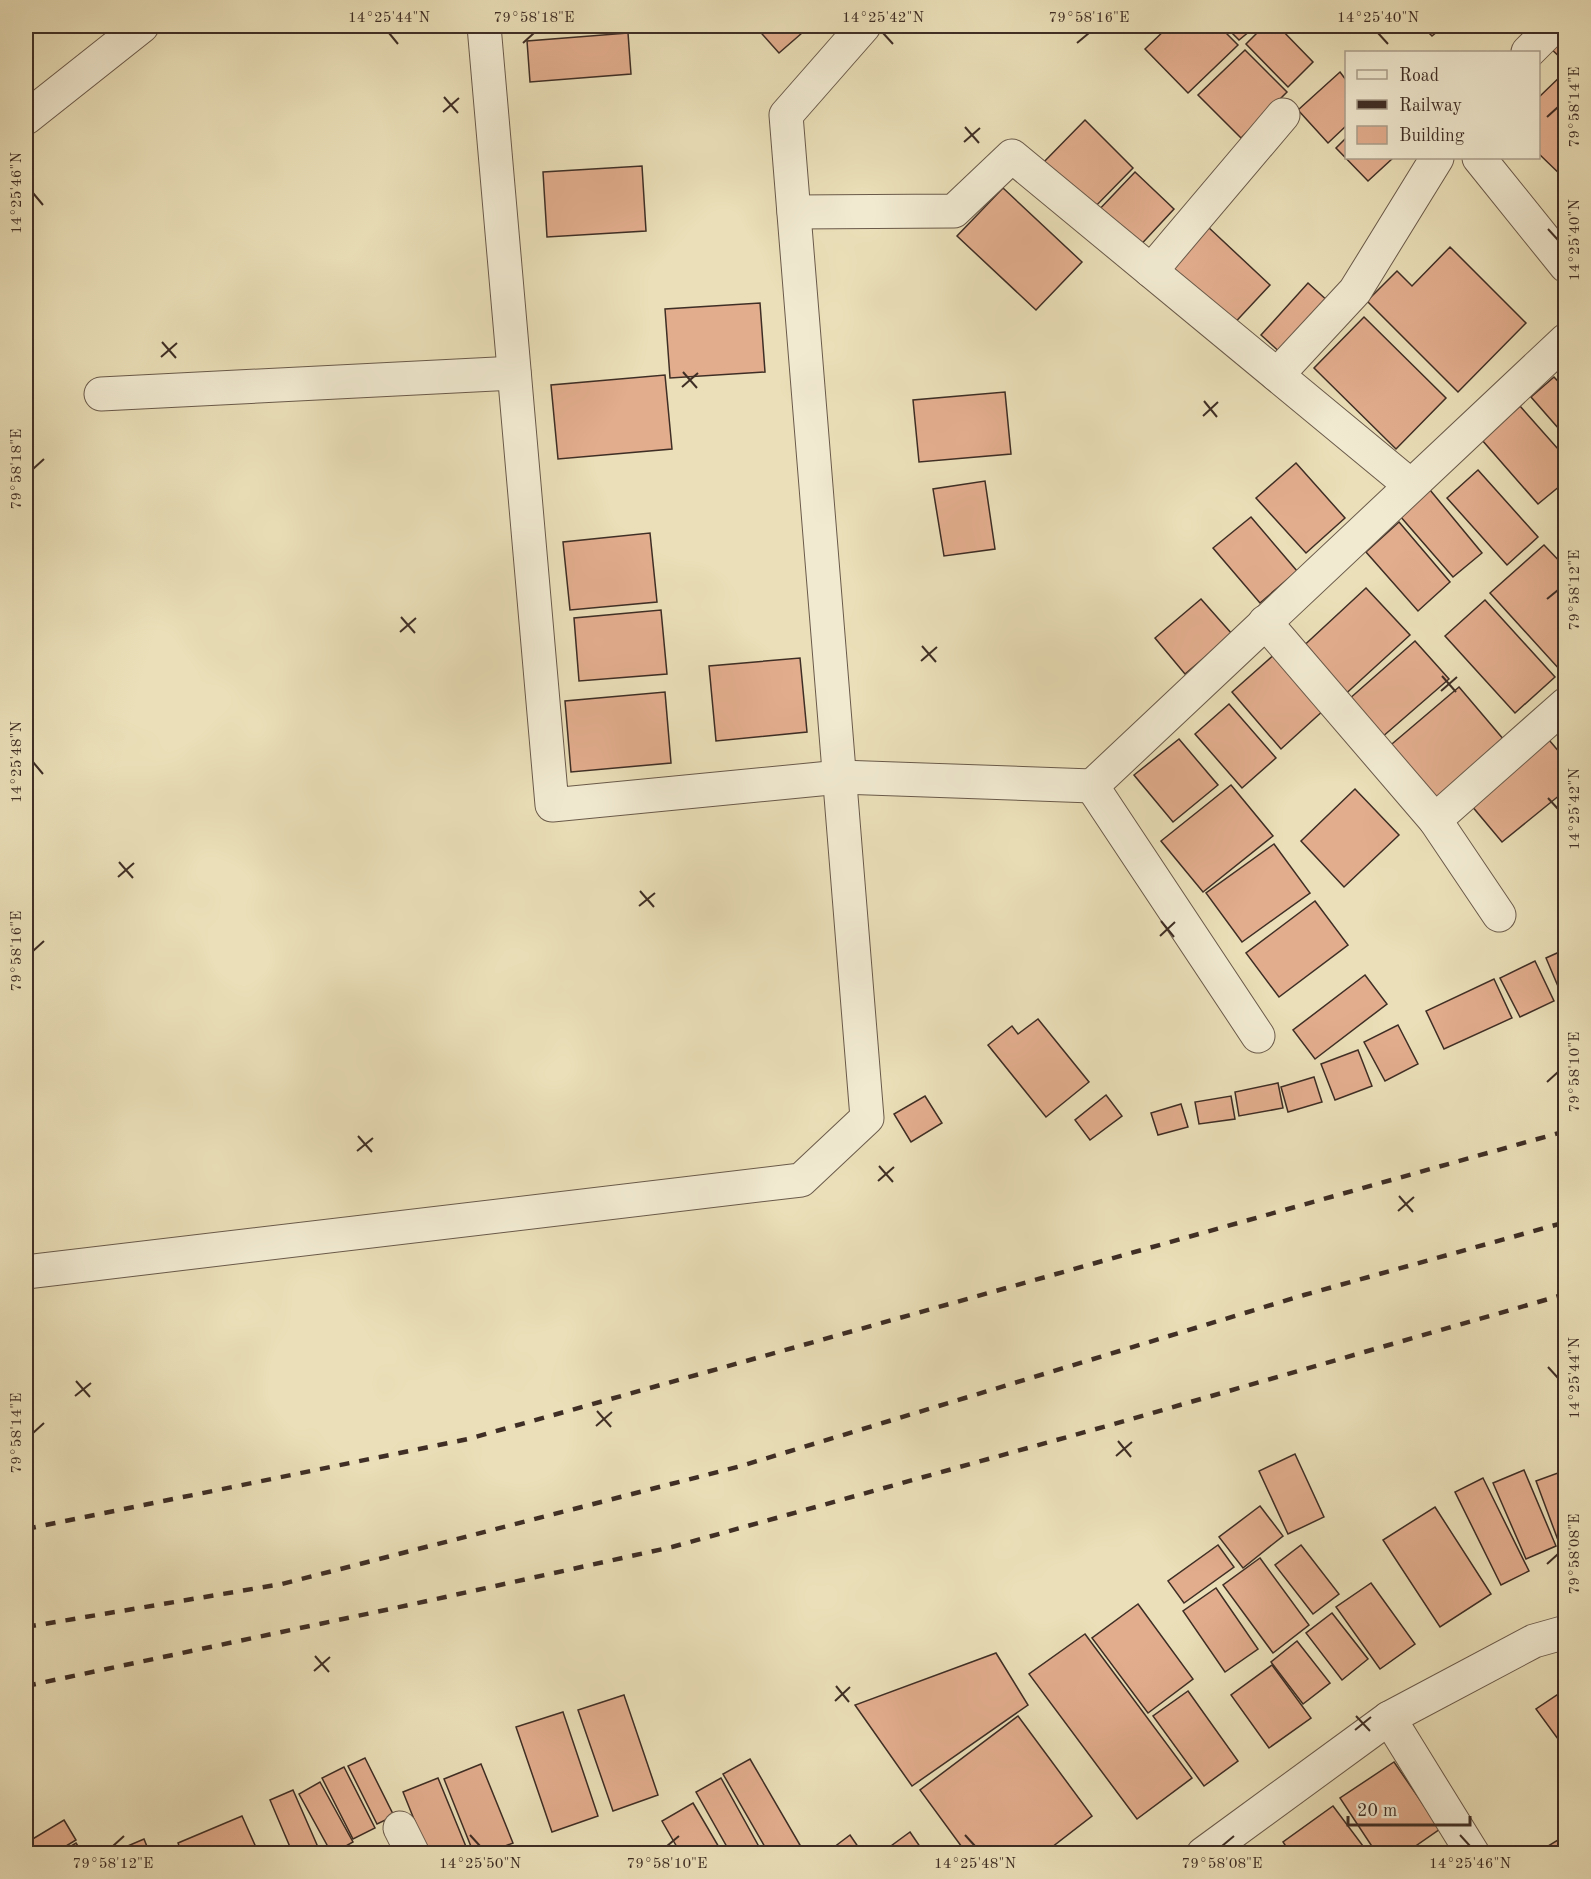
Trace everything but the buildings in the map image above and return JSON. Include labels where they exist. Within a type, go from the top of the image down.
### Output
[{"type":"street","points":[[26,118],[142,26]]},
{"type":"street","points":[[484,26],[552,805],[840,777],[1092,786],[1566,340]]},
{"type":"street","points":[[26,1272],[801,1180],[867,1118],[786,115],[864,26]]},
{"type":"street","points":[[1529,51],[1554,26]]},
{"type":"street","points":[[1151,271],[1283,115]]},
{"type":"street","points":[[794,212],[954,211],[1012,156],[1410,485]]},
{"type":"street","points":[[1277,375],[1355,291],[1436,159]]},
{"type":"street","points":[[1480,159],[1566,266]]},
{"type":"street","points":[[101,394],[514,373]]},
{"type":"street","points":[[1265,622],[1435,820],[1499,915]]},
{"type":"street","points":[[1435,820],[1566,704]]},
{"type":"street","points":[[1092,786],[1258,1036]]},
{"type":"street","points":[[1203,1854],[1389,1718],[1534,1641],[1566,1632]]},
{"type":"street","points":[[1389,1718],[1473,1854]]},
{"type":"railway","points":[[26,1529],[468,1439],[1566,1131]]},
{"type":"railway","points":[[26,1627],[282,1584],[741,1466],[1304,1295],[1566,1222]]},
{"type":"railway","points":[[26,1686],[672,1547],[1114,1424],[1566,1294]]}]
